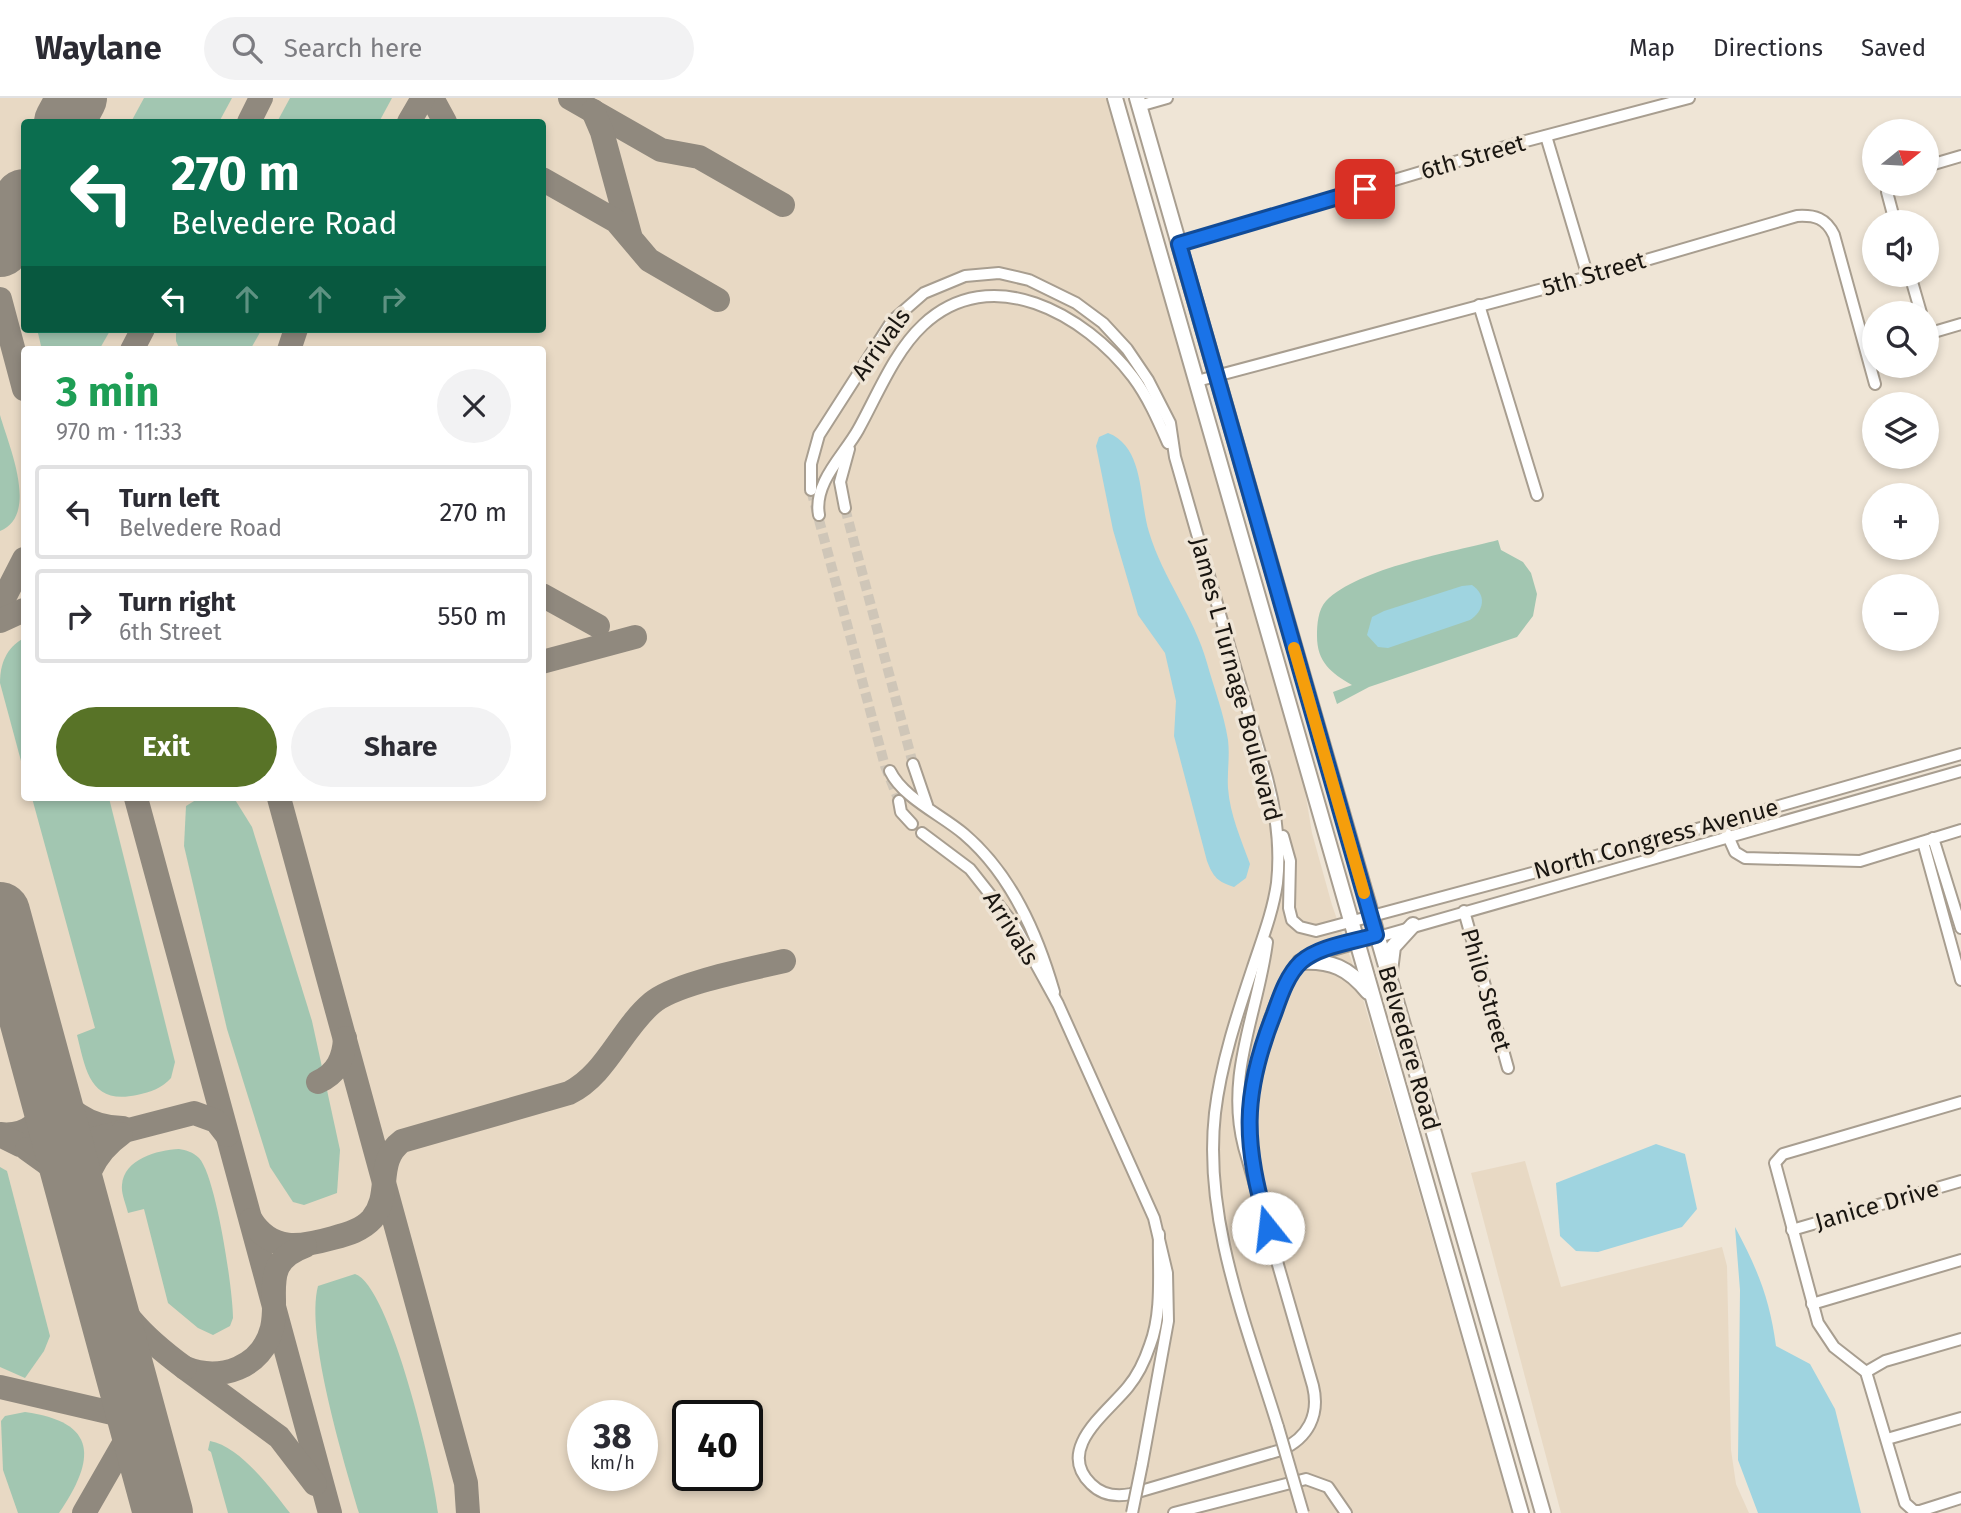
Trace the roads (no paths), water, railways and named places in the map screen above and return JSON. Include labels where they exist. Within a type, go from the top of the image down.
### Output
[{"type":"main road","name":"Belvedere Road","points":[[1115,98],[1521,1513]]},
{"type":"main road","name":"Belvedere Road","points":[[1138,102],[1543,1513]]},
{"type":"main road","points":[[1391,986],[1391,951],[1413,925]]},
{"type":"main road","points":[[1300,962],[1321,961],[1337,965],[1356,978],[1372,997]]},
{"type":"main road","points":[[1456,1289],[1477,1320],[1490,1328]]},
{"type":"street","name":"6th Street","points":[[1179,244],[1546,136],[1689,98]]},
{"type":"street","points":[[1138,102],[1159,99]]},
{"type":"street","points":[[1546,136],[1588,277]]},
{"type":"street","points":[[1939,162],[1961,156]]},
{"type":"street","name":"5th Street","points":[[1197,381],[1588,277],[1797,216],[1819,217],[1834,235],[1875,384]]},
{"type":"street","name":"Arrivals","points":[[811,490],[811,464],[819,435],[892,321],[930,289],[952,280],[981,274],[1013,275],[1046,286],[1103,323],[1138,363],[1156,394],[1170,423],[1175,457]]},
{"type":"street","points":[[819,515],[819,500],[827,479],[912,337],[935,315],[976,297],[1021,298],[1052,310],[1078,325],[1115,356],[1143,392],[1175,457]]},
{"type":"street","points":[[1479,305],[1537,495]]},
{"type":"street","points":[[1939,330],[1961,324]]},
{"type":"street","points":[[845,508],[841,477],[854,437]]},
{"type":"street","name":"James L Turnage Boulevard","points":[[1175,457],[1275,810],[1278,868],[1269,922],[1225,1058],[1215,1111],[1213,1160],[1223,1239],[1303,1513]]},
{"type":"street","name":"North Congress Avenue","points":[[1275,810],[1290,861],[1288,903],[1292,919],[1300,928],[1310,931],[1723,822],[1961,754]]},
{"type":"street","points":[[914,764],[927,806]]},
{"type":"street","points":[[891,771],[901,786],[956,828],[986,856],[1013,894],[1048,970],[1058,1004],[1136,1175],[1159,1234],[1167,1273],[1168,1321],[1132,1513]]},
{"type":"street","name":"North Congress Avenue","points":[[1300,962],[1312,955],[1376,935],[1961,771]]},
{"type":"street","points":[[899,801],[901,811],[912,824]]},
{"type":"street","points":[[1723,822],[1735,852],[1745,858],[1758,859],[1860,861],[1961,830]]},
{"type":"street","name":"Arrivals","points":[[922,833],[970,869],[989,889],[1015,926],[1058,1004]]},
{"type":"street","points":[[1928,840],[1961,928]]},
{"type":"street","points":[[1928,840],[1961,979]]},
{"type":"street","name":"Philo Street","points":[[1464,911],[1508,1068]]},
{"type":"street","points":[[1159,1234],[1157,1315],[1149,1349],[1133,1380],[1089,1429],[1080,1448],[1079,1461],[1085,1476],[1097,1489],[1111,1494],[1131,1494],[1281,1450],[1299,1440],[1312,1420],[1314,1393],[1240,1131],[1237,1083],[1244,1038],[1264,967],[1269,922]]},
{"type":"street","points":[[1253,1176],[1248,1123],[1252,1082],[1275,1012],[1300,962]]},
{"type":"street","points":[[1961,1102],[1783,1154],[1775,1163],[1821,1329],[1829,1342],[1866,1372],[1905,1503],[1914,1511],[1961,1499]]},
{"type":"street","name":"Janice Drive","points":[[1792,1230],[1961,1181]]},
{"type":"street","points":[[1812,1304],[1961,1260]]},
{"type":"street","points":[[1866,1372],[1885,1362],[1961,1339]]},
{"type":"street","points":[[1887,1440],[1961,1418]]},
{"type":"street","points":[[1174,1513],[1209,1508],[1306,1479],[1328,1487],[1346,1513]]},
{"type":"water","points":[[1108,433],[1120,440],[1135,462],[1149,532],[1162,566],[1201,646],[1221,711],[1228,740],[1229,798],[1236,827],[1250,864],[1246,878],[1234,887],[1217,878],[1207,861],[1174,736],[1176,701],[1165,653],[1138,615],[1113,530],[1096,446],[1099,437]]},
{"type":"water","points":[[1472,585],[1480,593],[1482,603],[1470,620],[1388,648],[1378,647],[1367,635],[1372,617],[1384,611]]},
{"type":"water","points":[[1656,1144],[1685,1154],[1697,1209],[1682,1227],[1598,1252],[1576,1251],[1560,1236],[1556,1183]]},
{"type":"water","points":[[1735,1227],[1762,1284],[1776,1346],[1810,1364],[1835,1409],[1861,1513],[1758,1513],[1738,1460],[1740,1290]]},
{"type":"tunnel","points":[[811,490],[885,766],[899,801]]},
{"type":"tunnel","points":[[845,508],[913,764]]}]
